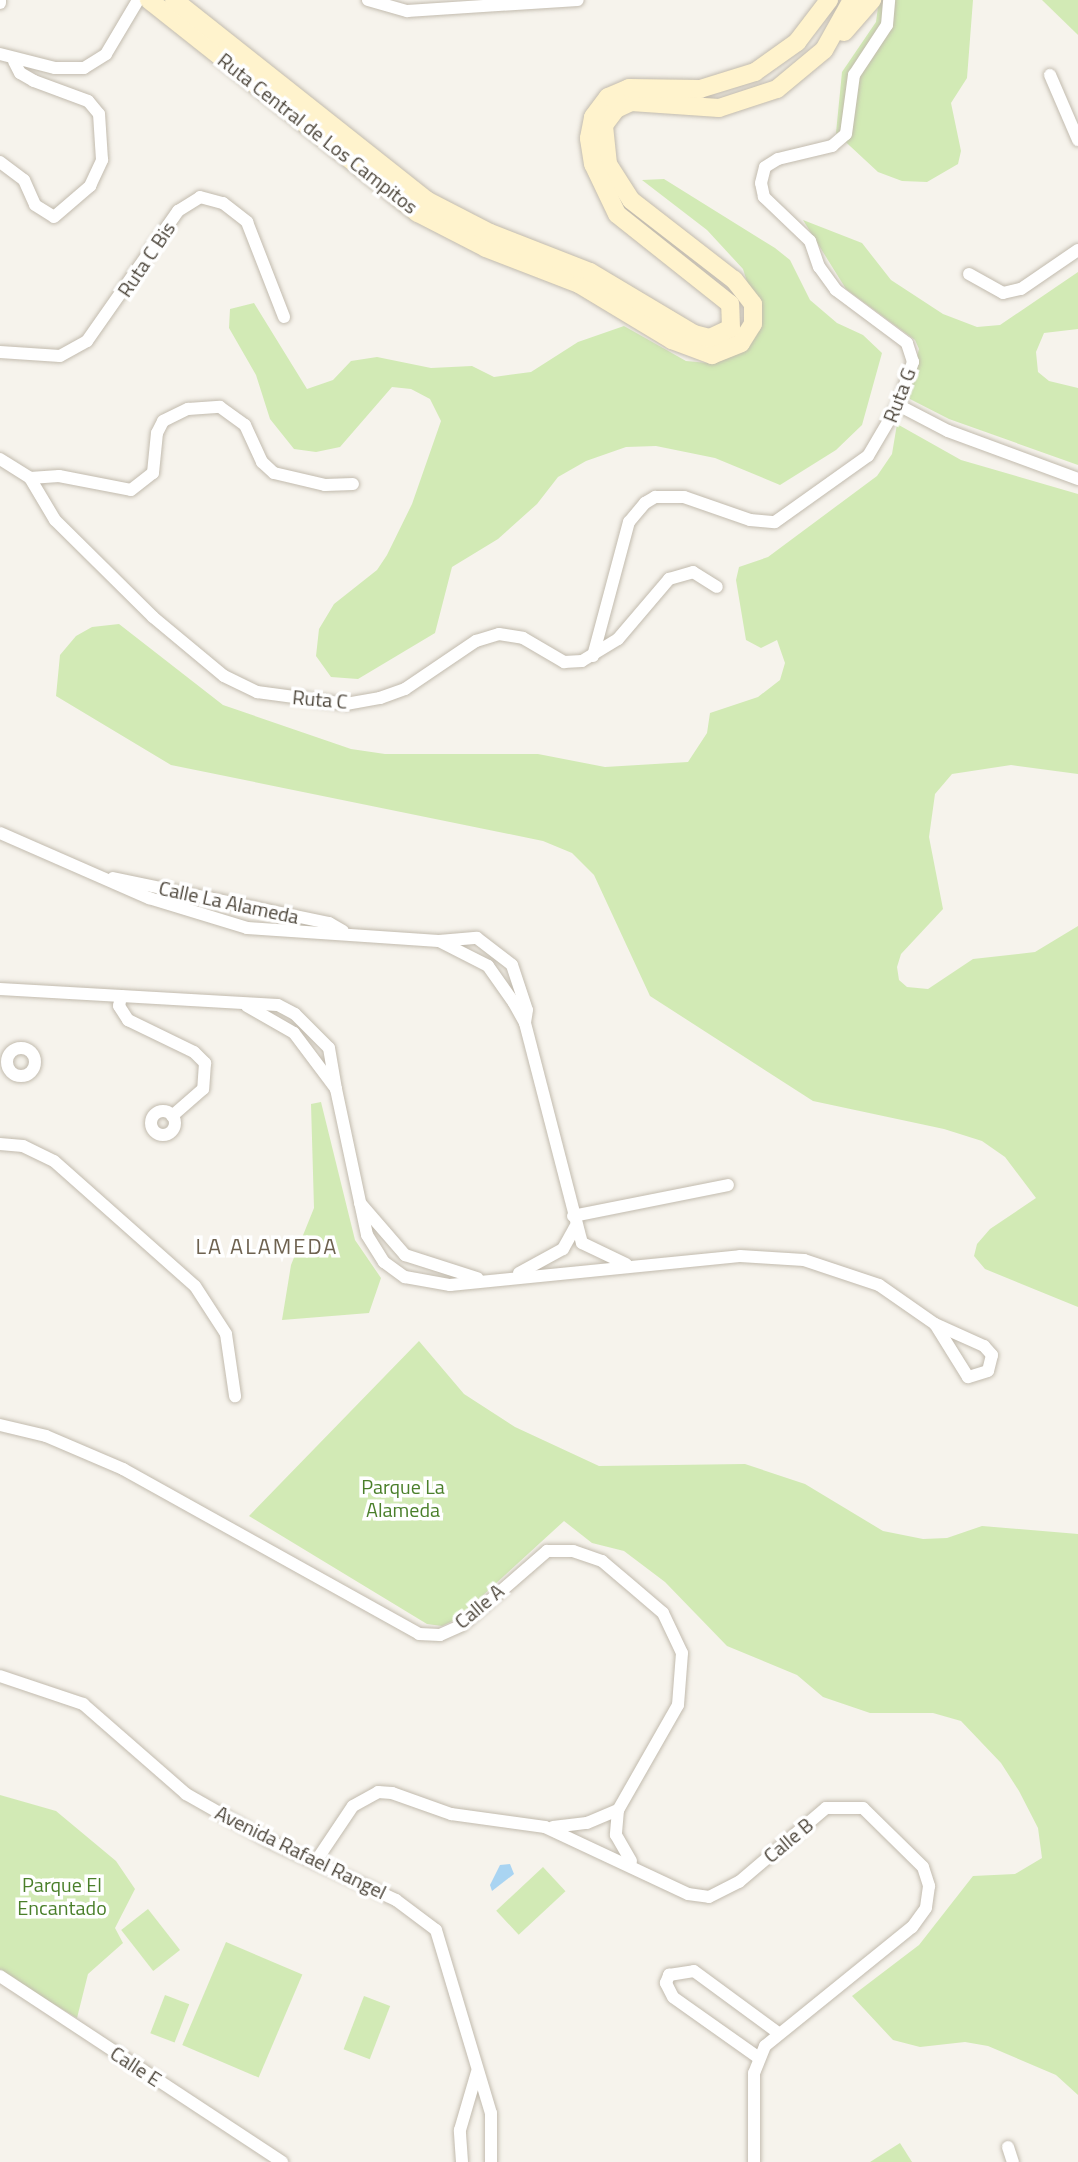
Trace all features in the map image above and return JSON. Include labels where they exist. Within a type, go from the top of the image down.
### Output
[{"type":"main road","name":"Ruta Central de Los Campitos","points":[[149,0],[418,213],[486,248],[579,284],[672,340],[712,355],[741,343],[753,324],[753,304],[734,280],[631,200],[608,164],[604,125],[616,109],[631,102],[710,108],[764,95],[824,50],[852,0]]},
{"type":"main road","name":"Ruta Central de Los Campitos","points":[[174,0],[426,200],[590,272],[694,334],[710,338],[731,328],[730,304],[617,214],[593,164],[589,138],[593,117],[608,97],[629,88],[700,89],[755,72],[797,42],[829,0]]},
{"type":"main road","points":[[824,50],[872,0]]},
{"type":"street","points":[[0,54],[14,61],[55,68],[97,62],[138,0]]},
{"type":"street","points":[[368,0],[407,11],[578,0]]},
{"type":"street","name":"Ruta G","points":[[593,656],[629,522],[645,503],[655,497],[684,497],[750,520],[775,522],[868,456],[898,405],[913,362],[907,343],[836,290],[819,267],[810,241],[764,197],[761,183],[765,167],[778,159],[832,146],[846,134],[854,75],[887,25],[889,0]]},
{"type":"street","points":[[0,162],[24,180],[35,205],[54,217],[90,186],[102,160],[99,114],[88,101],[34,81],[20,73],[14,61]]},
{"type":"street","points":[[1050,75],[1078,140]]},
{"type":"street","name":"Ruta C Bis","points":[[0,352],[60,356],[87,341],[178,211],[200,197],[223,203],[247,222],[284,317]]},
{"type":"street","points":[[969,274],[1003,293],[1021,289],[1078,250]]},
{"type":"street","points":[[898,405],[948,431],[1078,479]]},
{"type":"street","points":[[30,478],[59,476],[131,490],[153,473],[157,433],[163,421],[188,409],[220,407],[245,425],[262,462],[274,473],[325,485],[353,484]]},
{"type":"street","name":"Ruta C","points":[[0,459],[30,478],[55,520],[153,617],[224,676],[257,692],[346,704],[380,698],[405,689],[476,641],[499,634],[523,638],[564,662],[593,656]]},
{"type":"street","points":[[593,656],[618,639],[669,579],[693,572],[717,587]]},
{"type":"street","name":"Calle La Alameda","points":[[0,833],[110,878],[149,898],[222,921],[273,930],[439,941],[477,938],[501,954],[519,978],[525,1023],[582,1243],[592,1252],[633,1266]]},
{"type":"street","name":"Calle La Alameda","points":[[110,878],[128,878],[225,905],[329,923],[346,933]]},
{"type":"street","points":[[222,921],[225,905]]},
{"type":"street","name":"Calle La Alameda","points":[[439,941],[488,966],[525,1023]]},
{"type":"street","points":[[488,966],[501,954]]},
{"type":"street","points":[[0,989],[247,1006],[278,1005],[308,1026],[329,1048],[367,1235],[395,1271],[430,1284],[768,1255],[829,1264],[879,1285],[935,1324],[984,1346],[992,1355],[988,1371],[968,1377],[935,1324]]},
{"type":"street","points":[[121,996],[119,1006],[128,1020],[194,1052],[205,1063],[203,1089],[172,1116]]},
{"type":"street","points":[[247,1006],[294,1033],[336,1089]]},
{"type":"street","points":[[294,1033],[308,1026]]},
{"type":"street","points":[[0,1144],[23,1146],[54,1161],[186,1277],[226,1334],[235,1396]]},
{"type":"street","points":[[502,1279],[563,1249],[574,1221],[728,1185]]},
{"type":"street","points":[[360,1203],[405,1255],[481,1279]]},
{"type":"street","points":[[395,1271],[405,1255]]},
{"type":"street","name":"Calle A","points":[[0,1425],[46,1436],[123,1469],[419,1634],[440,1635],[462,1625],[547,1551],[573,1551],[602,1561],[663,1613],[679,1641],[683,1665],[673,1716],[618,1810]]},
{"type":"street","name":"Avenida Rafael Rangel","points":[[0,1676],[83,1704],[186,1794],[269,1841],[396,1900],[436,1930],[468,2022],[477,2072],[491,2113],[491,2162]]},
{"type":"street","name":"Calle B","points":[[316,1861],[353,1806],[378,1792],[451,1814],[545,1827],[641,1869],[688,1894],[715,1897],[835,1805],[863,1808],[923,1867],[928,1897],[912,1927],[777,2032],[759,2058]]},
{"type":"street","points":[[545,1827],[587,1823],[618,1810],[618,1843],[641,1869]]},
{"type":"street","points":[[754,2162],[759,2058],[673,1997],[666,1983],[669,1975],[694,1971],[777,2032]]},
{"type":"street","name":"Calle E","points":[[0,1976],[278,2159]]},
{"type":"street","name":"Avenida Rafael Rangel","points":[[462,2162],[463,2113],[477,2072]]},
{"type":"street","points":[[463,2113],[478,2104],[491,2113]]},
{"type":"street","points":[[1008,2147],[1013,2162]]},
{"type":"green space","points":[[879,0],[973,0],[967,78],[951,103],[961,151],[958,164],[927,182],[902,181],[878,172],[836,133],[842,72],[876,22]]},
{"type":"green space","points":[[1042,0],[1078,0],[1078,35]]},
{"type":"green space","points":[[664,179],[775,248],[790,260],[810,300],[837,323],[863,335],[882,353],[862,425],[836,450],[780,485],[715,458],[656,446],[626,447],[586,461],[558,477],[537,504],[498,539],[452,567],[435,633],[358,679],[331,677],[316,656],[319,629],[334,604],[377,570],[387,555],[412,504],[441,421],[430,399],[411,389],[392,387],[340,447],[316,452],[294,449],[270,419],[256,375],[229,328],[230,309],[254,303],[307,389],[333,380],[351,361],[377,357],[431,368],[472,366],[494,377],[531,372],[578,342],[624,326],[686,361],[708,363],[744,336],[748,285],[743,269],[707,230],[642,180]]},
{"type":"green space","points":[[803,220],[862,243],[891,280],[943,314],[977,327],[1000,325],[1078,272],[1078,329],[1044,333],[1036,352],[1038,372],[1049,381],[1078,388],[1078,465],[949,419],[906,397],[919,349],[915,340],[846,289]]},
{"type":"green space","points":[[897,424],[961,460],[1078,494],[1078,774],[1011,765],[952,774],[935,794],[929,837],[943,909],[901,954],[897,967],[899,980],[907,987],[928,989],[973,959],[1035,952],[1078,926],[1078,1307],[985,1269],[974,1256],[977,1244],[990,1229],[1036,1198],[1005,1157],[982,1141],[944,1129],[813,1101],[650,996],[594,875],[572,853],[543,841],[171,765],[56,696],[60,655],[76,636],[92,627],[119,624],[223,705],[351,749],[385,754],[538,754],[605,767],[688,762],[707,733],[710,713],[758,697],[780,680],[785,663],[777,640],[761,648],[746,640],[736,580],[739,567],[768,557],[877,476],[892,454]]},
{"type":"green space","points":[[321,1102],[355,1240],[381,1278],[369,1313],[282,1320],[291,1265],[314,1208],[311,1104]]},
{"type":"green space","name":"Parque La Alameda","points":[[419,1341],[464,1394],[515,1427],[599,1466],[745,1464],[805,1484],[883,1531],[923,1539],[947,1538],[982,1526],[1078,1534],[1078,2095],[1056,2075],[988,2046],[965,2042],[920,2047],[893,2040],[852,1996],[919,1945],[973,1876],[1015,1874],[1042,1858],[1038,1828],[1019,1791],[1001,1763],[961,1721],[933,1713],[870,1713],[823,1697],[797,1675],[727,1646],[665,1582],[624,1551],[592,1543],[564,1521],[457,1619],[442,1626],[427,1624],[249,1516]]},
{"type":"green space","name":"Parque El Encantado","points":[[0,1795],[56,1811],[116,1861],[135,1889],[115,1928],[123,1943],[88,1974],[77,2018],[0,1972]]},
{"type":"green space","points":[[543,1867],[566,1891],[519,1935],[496,1911]]},
{"type":"green space","points":[[148,1909],[180,1950],[153,1971],[121,1930]]},
{"type":"green space","points":[[226,1942],[302,1974],[259,2078],[182,2045]]},
{"type":"green space","points":[[165,1995],[189,2004],[175,2043],[150,2033]]},
{"type":"green space","points":[[364,1996],[390,2006],[370,2059],[344,2049]]},
{"type":"green space","points":[[900,2143],[912,2162],[870,2162]]},
{"type":"water","points":[[510,1864],[514,1874],[492,1891],[490,1885],[500,1865]]},
{"type":"district","name":"LA ALAMEDA","points":[[267,1247]]}]
